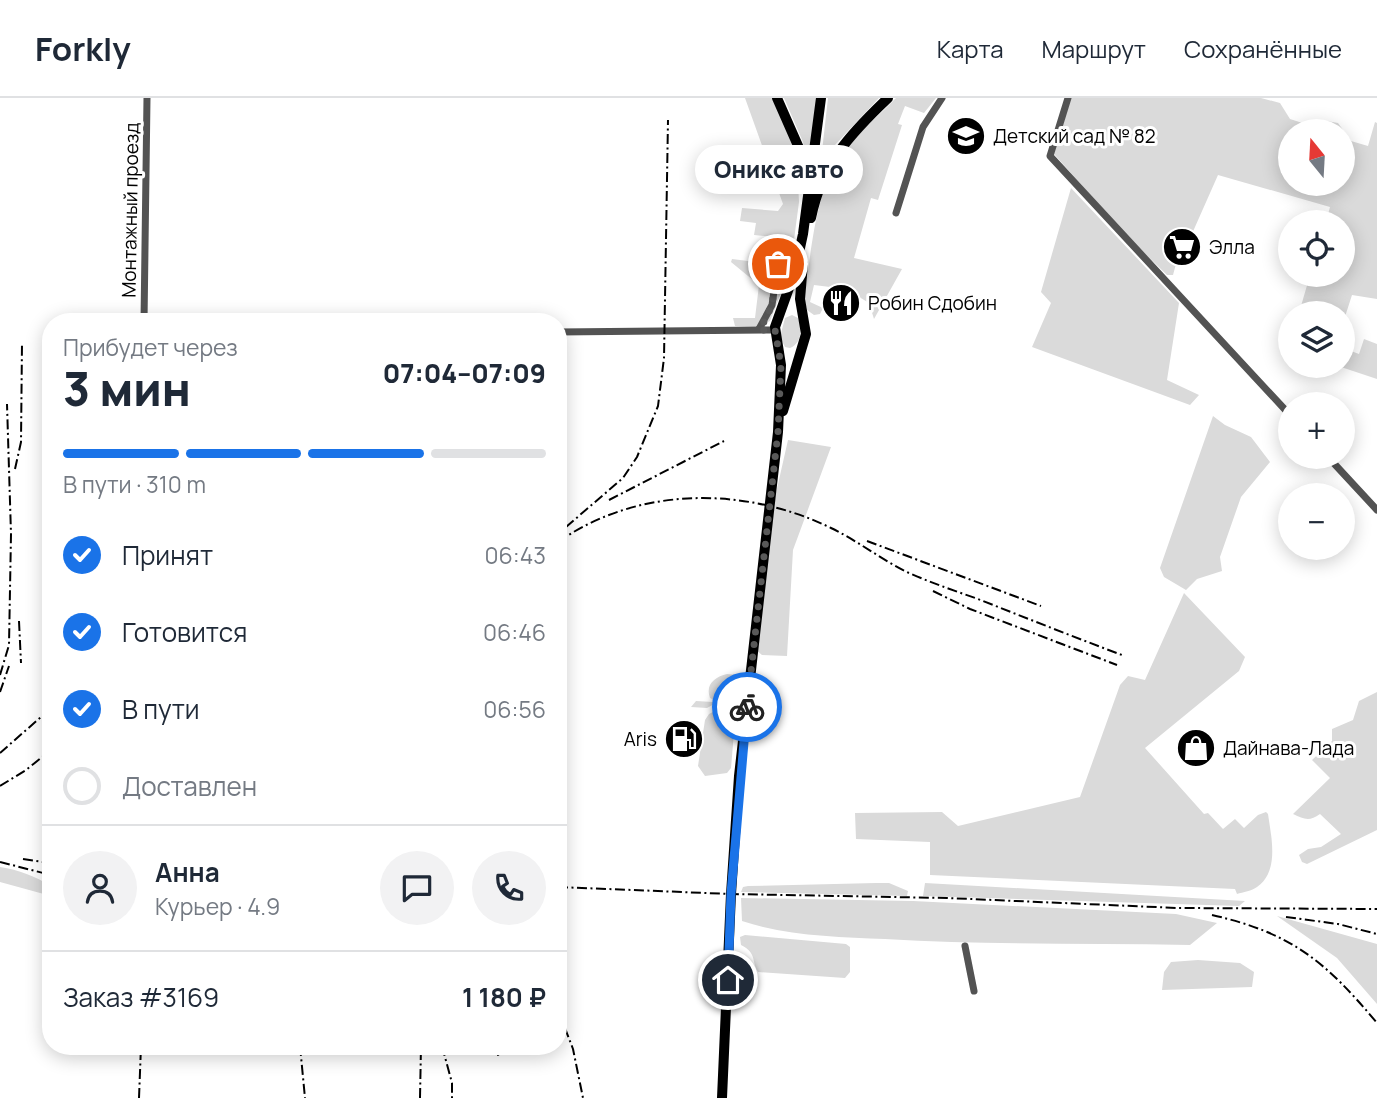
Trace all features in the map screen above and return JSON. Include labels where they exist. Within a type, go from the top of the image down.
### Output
[{"type":"highway","points":[[777,98],[796,139],[803,168],[800,299],[806,334],[786,395],[778,432]]},
{"type":"highway","points":[[800,264],[823,98]]},
{"type":"highway","points":[[722,1098],[739,776],[778,432],[781,365],[775,330],[800,264],[815,199],[831,163],[847,139],[888,98]]},
{"type":"highway","points":[[804,321],[791,311],[782,316],[775,330],[780,347],[788,353],[797,350],[804,341]]},
{"type":"street","name":"Монтажный проезд","points":[[145,313],[147,98]]},
{"type":"street","points":[[896,213],[923,127],[942,98]]},
{"type":"street","points":[[1065,99],[1050,156],[1278,402]]},
{"type":"street","points":[[760,330],[772,305],[778,264]]},
{"type":"street","points":[[567,332],[775,330]]},
{"type":"street","points":[[1339,469],[1377,510]]},
{"type":"street","points":[[965,946],[974,991]]},
{"type":"shaded area","points":[[745,98],[772,98],[790,134],[797,162],[799,202],[790,270],[770,321],[758,327],[735,326],[733,318],[755,318],[759,285],[731,262],[732,259],[779,265],[783,238],[754,235],[756,223],[740,221],[742,208],[778,211],[783,204]]},
{"type":"shaded area","points":[[784,98],[817,98],[808,170],[803,142]]},
{"type":"shaded area","points":[[828,98],[879,98],[835,145],[819,178]]},
{"type":"shaded area","points":[[896,98],[936,98],[924,113],[905,106],[898,124],[902,125],[878,200],[871,198],[854,258],[902,269],[874,319],[869,303],[846,289],[814,285],[810,302],[823,308],[820,314],[814,315],[807,310],[804,298],[816,222],[826,186],[843,153]]},
{"type":"shaded area","points":[[1071,98],[1261,98],[1280,103],[1290,119],[1278,119],[1278,192],[1218,175],[1191,236],[1175,231],[1167,251],[1176,264],[1173,275],[1167,275],[1128,237],[1054,154]]},
{"type":"shaded area","points":[[1375,122],[1377,123],[1377,299],[1352,295],[1350,301],[1302,301],[1307,287],[1355,287],[1355,210],[1329,210],[1330,207],[1292,196],[1355,196],[1355,142],[1368,146]]},
{"type":"shaded area","points":[[1071,188],[1179,303],[1167,380],[1199,395],[1190,405],[1032,347],[1051,303],[1041,292]]},
{"type":"shaded area","points":[[792,315],[798,318],[800,331],[797,343],[790,348],[785,347],[780,337],[785,318]]},
{"type":"shaded area","points":[[1364,339],[1377,344],[1377,379],[1355,372],[1355,352],[1359,354]]},
{"type":"shaded area","points":[[1213,416],[1251,437],[1270,462],[1241,497],[1220,557],[1222,571],[1197,579],[1186,590],[1164,577],[1160,568]]},
{"type":"shaded area","points":[[788,440],[831,447],[793,550],[787,656],[762,655],[756,650],[776,493]]},
{"type":"shaded area","points":[[1184,593],[1245,657],[1239,671],[1145,748],[1204,814],[1208,813],[1223,829],[1235,819],[1244,828],[1258,815],[1266,812],[1268,814],[1272,843],[1271,863],[1269,872],[1257,887],[1237,894],[1235,889],[930,875],[930,842],[856,839],[855,813],[942,812],[958,826],[1080,797],[1120,685],[1128,676],[1145,680]]},
{"type":"shaded area","points":[[727,674],[736,675],[740,680],[736,692],[707,708],[691,707],[696,701],[713,702],[709,693],[710,685],[715,679]]},
{"type":"shaded area","points":[[1377,692],[1377,830],[1307,864],[1302,862],[1299,855],[1308,849],[1321,847],[1341,834],[1320,814],[1307,819],[1293,814],[1330,778],[1312,760],[1332,741],[1332,729],[1353,720],[1359,701]]},
{"type":"shaded area","points":[[730,703],[736,706],[731,768],[727,773],[705,776],[698,766],[705,720],[709,714]]},
{"type":"shaded area","points":[[0,867],[42,880],[42,894],[0,882]]},
{"type":"shaded area","points":[[889,883],[908,891],[907,896],[741,892],[743,887],[748,886]]},
{"type":"shaded area","points":[[925,883],[1245,901],[1239,906],[923,896]]},
{"type":"shaded area","points":[[741,898],[913,901],[1176,914],[1217,923],[1190,945],[961,942],[849,937],[795,933],[742,921]]},
{"type":"shaded area","points":[[1277,916],[1377,944],[1377,1004],[1337,958]]},
{"type":"shaded area","points":[[745,935],[846,944],[850,947],[850,972],[845,978],[758,972],[752,954],[741,945],[740,937]]},
{"type":"shaded area","points":[[1198,960],[1240,963],[1254,972],[1252,987],[1162,990],[1164,972],[1171,962]]},
{"type":"railway","points":[[567,526],[623,478],[637,457],[658,406],[664,358],[668,120]]},
{"type":"railway","points":[[15,469],[21,442],[22,343]]},
{"type":"railway","points":[[0,675],[9,645],[11,534],[7,404]]},
{"type":"railway","points":[[609,500],[724,441]]},
{"type":"railway","points":[[567,537],[622,510],[657,502],[692,498],[728,499],[763,505],[798,514],[831,528],[918,577],[1122,655]]},
{"type":"railway","points":[[867,541],[1041,606]]},
{"type":"railway","points":[[933,591],[970,609],[1117,665]]},
{"type":"railway","points":[[19,621],[21,663]]},
{"type":"railway","points":[[0,692],[9,666]]},
{"type":"railway","points":[[0,753],[41,717]]},
{"type":"railway","points":[[0,786],[42,757]]},
{"type":"railway","points":[[23,859],[42,862]]},
{"type":"railway","points":[[0,862],[42,873]]},
{"type":"railway","points":[[567,887],[947,898],[1178,908],[1377,909]]},
{"type":"railway","points":[[1212,915],[1264,931],[1305,953],[1341,983],[1377,1023]]},
{"type":"railway","points":[[1286,917],[1338,924],[1377,934]]},
{"type":"railway","points":[[567,1033],[583,1098]]},
{"type":"railway","points":[[139,1098],[141,1055]]},
{"type":"railway","points":[[301,1055],[305,1098]]},
{"type":"railway","points":[[420,1098],[421,1055]]},
{"type":"railway","points":[[444,1055],[452,1083],[452,1098]]},
{"type":"railway","points":[[498,1055],[499,1059]]},
{"type":"way so far","points":[[747,707],[778,432],[781,371],[775,330],[760,330],[772,305],[778,264]]},
{"type":"place","name":"Детский сад № 82","points":[[966,136]]},
{"type":"place","name":"Элла","points":[[1182,247]]},
{"type":"place","name":"Оникс авто","points":[[778,264]]},
{"type":"place","name":"Робин Сдобин","points":[[841,303]]},
{"type":"place","name":"Aris","points":[[684,739]]},
{"type":"place","name":"Дайнава-Лада","points":[[1196,748]]},
{"type":"route","points":[[728,980],[739,776],[747,707]]}]
